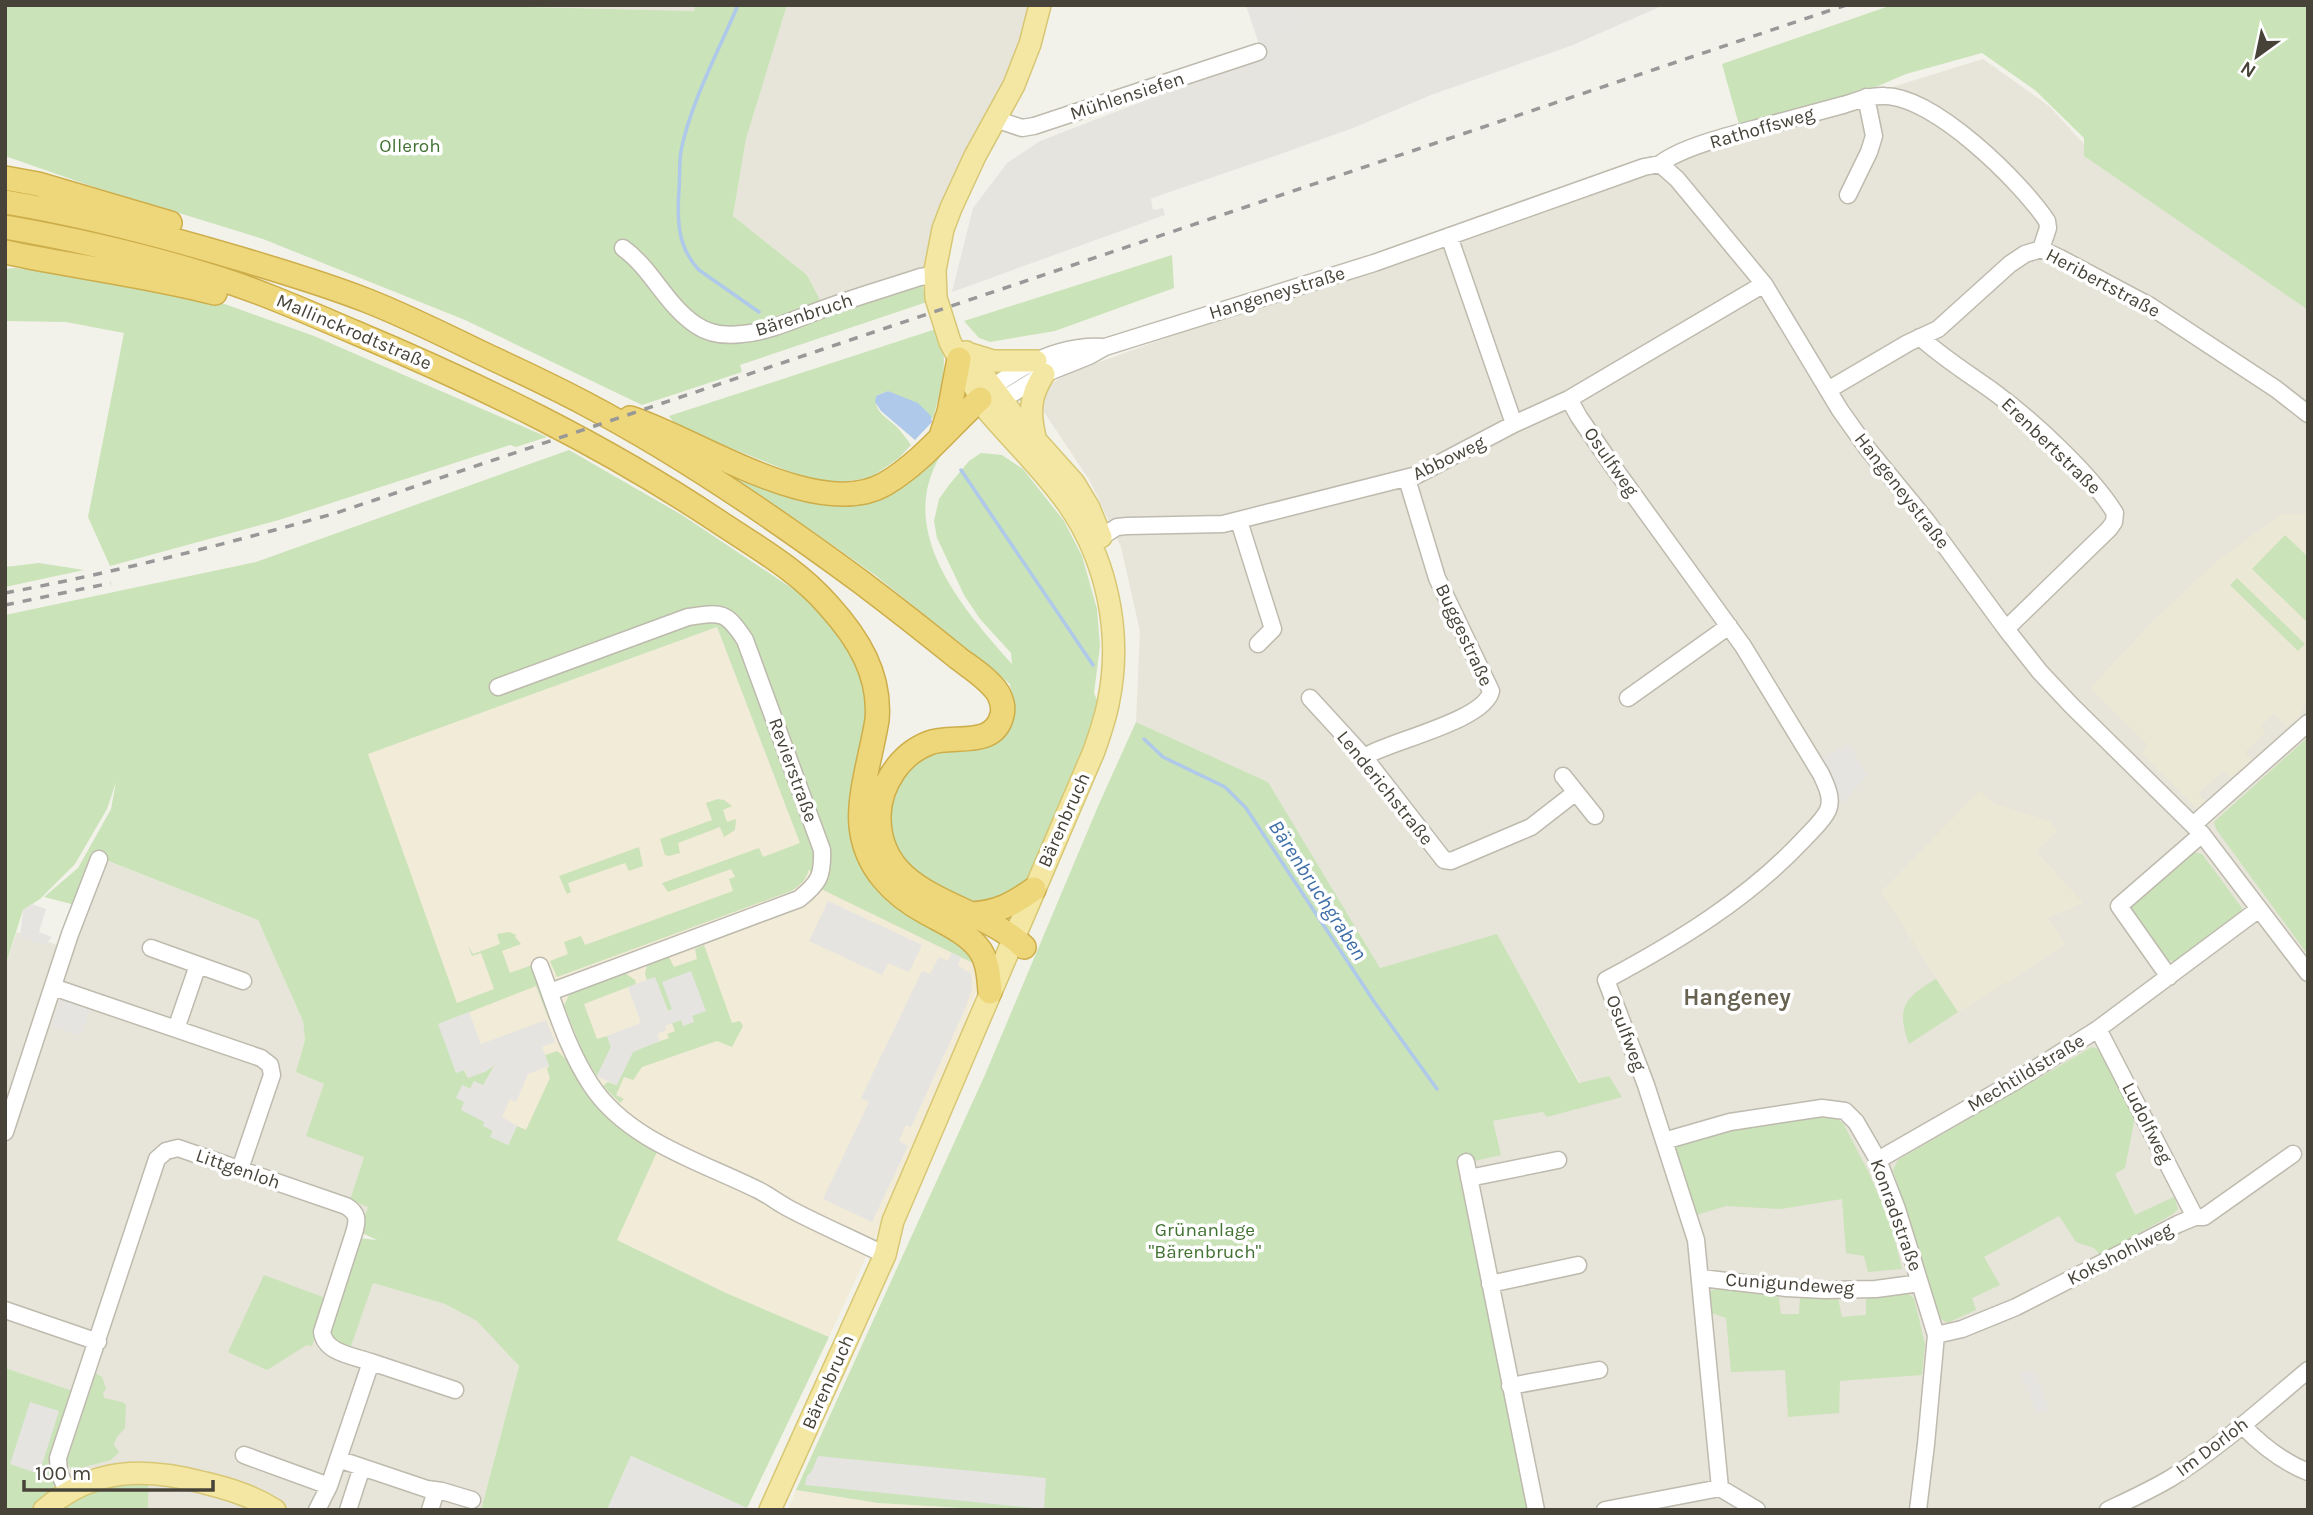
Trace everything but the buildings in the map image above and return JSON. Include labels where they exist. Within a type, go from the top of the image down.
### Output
[{"type":"highway","points":[[5,167],[38,184]]},
{"type":"highway","points":[[5,177],[38,184],[209,234],[295,275]]},
{"type":"highway","name":"Mallinckrodtstraße","points":[[5,202],[175,239],[295,275],[368,301],[429,327],[583,403]]},
{"type":"highway","name":"Mallinckrodtstraße","points":[[5,227],[120,251],[212,276],[281,300],[415,357],[528,410],[596,447],[680,496],[795,573],[829,606],[855,640],[874,677],[878,705],[861,812],[864,841],[877,872],[889,887],[948,924]]},
{"type":"highway","points":[[5,252],[55,263]]},
{"type":"highway","points":[[5,258],[167,280],[353,331]]},
{"type":"highway","points":[[941,436],[963,356]]},
{"type":"highway","points":[[583,403],[655,426],[779,481],[808,491],[831,495],[855,493],[881,486],[919,459],[941,436],[992,395]]},
{"type":"highway","points":[[583,403],[638,433],[814,547],[901,612],[995,688],[1003,709],[997,727],[991,733],[980,737],[929,743],[913,752],[891,775],[881,800],[879,814],[883,842],[899,871],[929,894],[970,914],[1015,944]]},
{"type":"highway","points":[[970,914],[1008,906],[1034,888]]},
{"type":"highway","points":[[948,924],[1015,944]]},
{"type":"highway","points":[[948,924],[980,950],[988,972],[990,992]]},
{"type":"main road","name":"Bärenbruch","points":[[770,1510],[885,1255],[893,1221],[990,992],[1109,748],[1120,710],[1125,638],[1121,606],[1101,537],[1089,508],[1074,483],[1035,437],[992,395],[950,342],[936,298],[934,275],[943,229],[1022,64],[1040,5]]},
{"type":"main road","points":[[963,356],[1040,367],[1031,408],[1035,437]]},
{"type":"main road","name":"Bärenbruch","points":[[885,1255],[913,1208],[1034,888],[1094,751],[1113,676],[1112,619],[1099,565],[1081,524],[1048,478],[1002,428],[992,395]]},
{"type":"main road","points":[[44,1510],[83,1484],[115,1475],[149,1472],[169,1474],[246,1495],[275,1510]]},
{"type":"street","name":"Mühlensiefen","points":[[995,119],[1022,128],[1042,124],[1258,52]]},
{"type":"street","name":"Rathoffsweg","points":[[1660,164],[1671,155],[1866,97],[1888,96],[1913,103],[1945,122],[1987,153],[2017,183],[2047,221],[2048,228],[2041,249]]},
{"type":"street","points":[[1848,195],[1874,136],[1866,97]]},
{"type":"street","name":"Hangeneystraße","points":[[992,395],[1040,367],[1088,356],[1105,347],[1362,267],[1644,167],[1660,164],[1677,179],[1764,284],[1828,390],[1867,448],[1926,520],[2040,672],[2198,829],[2308,973]]},
{"type":"street","points":[[1449,236],[1514,424]]},
{"type":"street","name":"Bärenbruch","points":[[623,248],[640,264],[680,313],[698,327],[730,335],[749,334],[919,277],[934,275]]},
{"type":"street","name":"Heribertstraße","points":[[1828,390],[1938,329],[2010,264],[2025,254],[2041,249],[2150,306],[2276,389],[2308,414]]},
{"type":"street","name":"Abboweg","points":[[1101,537],[1118,527],[1223,524],[1239,521],[1407,478],[1569,399],[1764,284]]},
{"type":"street","name":"Erenbertstraße","points":[[1920,338],[2033,424],[2090,481],[2115,513],[2114,522],[2109,529],[2006,629]]},
{"type":"street","name":"Osulfweg","points":[[1569,399],[1605,456],[1729,626],[1821,774],[1829,794],[1830,802],[1823,818],[1787,857],[1747,890],[1664,949],[1606,980],[1692,1226],[1701,1278],[1720,1489]]},
{"type":"street","name":"Buggestraße","points":[[1364,757],[1375,750],[1421,735],[1452,721],[1483,705],[1490,698],[1491,691],[1437,578],[1407,478]]},
{"type":"street","points":[[1239,521],[1273,629],[1258,644]]},
{"type":"street","name":"Revierstraße","points":[[498,687],[688,617],[711,614],[732,620],[745,640],[822,850],[823,869],[816,886],[799,899],[550,992]]},
{"type":"street","points":[[1628,698],[1729,626]]},
{"type":"street","name":"Lenderichstraße","points":[[1309,699],[1364,757],[1444,860],[1451,861],[1531,827],[1576,792]]},
{"type":"street","points":[[2169,976],[2119,906],[2308,723]]},
{"type":"street","points":[[1563,776],[1595,816]]},
{"type":"street","points":[[5,1132],[70,934],[99,859]]},
{"type":"street","name":"Mechtildstraße","points":[[1878,1160],[2042,1065],[2098,1029],[2259,909]]},
{"type":"street","points":[[151,948],[243,981]]},
{"type":"street","points":[[176,1029],[198,965]]},
{"type":"street","points":[[540,967],[568,1044],[591,1085],[621,1118],[648,1138],[885,1255]]},
{"type":"street","points":[[53,987],[261,1058],[270,1065],[272,1075],[240,1169]]},
{"type":"street","name":"Ludolfweg","points":[[2098,1029],[2195,1217]]},
{"type":"street","name":"Konradstraße","points":[[1664,1141],[1730,1122],[1829,1108],[1841,1110],[1851,1117],[1878,1160],[1897,1209],[1936,1335],[1918,1510]]},
{"type":"street","name":"Littgenloh","points":[[68,1492],[59,1473],[58,1458],[158,1159],[166,1151],[177,1148],[353,1210],[357,1224],[322,1332],[323,1338],[331,1348],[455,1390]]},
{"type":"street","name":"Kokshohlweg","points":[[1936,1335],[1962,1329],[2016,1307],[2195,1217],[2204,1217],[2293,1154]]},
{"type":"street","points":[[1536,1510],[1467,1170],[1558,1160]]},
{"type":"street","points":[[1490,1284],[1578,1265]]},
{"type":"street","name":"Cunigundeweg","points":[[1701,1278],[1825,1290],[1876,1289],[1920,1283]]},
{"type":"street","points":[[5,1310],[98,1342]]},
{"type":"street","points":[[317,1510],[330,1486],[371,1362]]},
{"type":"street","points":[[1510,1385],[1599,1370]]},
{"type":"street","name":"Im Dorloh","points":[[2108,1510],[2170,1478],[2242,1425],[2308,1370]]},
{"type":"street","points":[[2242,1425],[2291,1465],[2308,1472]]},
{"type":"street","points":[[244,1455],[330,1486]]},
{"type":"street","points":[[338,1459],[472,1500]]},
{"type":"street","points":[[348,1510],[362,1468]]},
{"type":"street","points":[[1605,1510],[1720,1489],[1757,1510]]},
{"type":"street","points":[[430,1510],[436,1491]]},
{"type":"shaded area","points":[[442,5],[695,5],[694,11]]},
{"type":"shaded area","points":[[787,5],[1040,5],[920,277],[824,309],[807,275],[733,216],[746,139]]},
{"type":"shaded area","points":[[1246,5],[1664,5],[1573,45],[1431,95],[1353,128],[1155,197],[1151,199],[1153,210],[1163,208],[1165,215],[952,292],[973,208],[1007,163],[1040,141],[1263,55]]},
{"type":"shaded area","points":[[1246,5],[1298,5],[1306,27],[1259,44]]},
{"type":"shaded area","points":[[1983,59],[2049,106],[2085,145],[2084,156],[2308,310],[2308,1510],[1536,1510],[1466,1162],[1493,1121],[1544,1112],[1547,1117],[1622,1096],[1580,1083],[1497,935],[1380,968],[1268,782],[1136,722],[1140,631],[1121,547],[1090,481],[1040,402],[1043,393],[1054,382],[1069,373],[1746,132]]},
{"type":"shaded area","points":[[2282,514],[2308,514],[2308,696],[2301,714],[2287,727],[2274,714],[2261,726],[2266,732],[2245,752],[2252,760],[2232,779],[2223,771],[2198,794],[2206,802],[2198,810],[2142,754],[2147,744],[2090,688],[2153,621],[2219,559]]},
{"type":"shaded area","points":[[717,627],[817,886],[975,964],[977,989],[931,1116],[829,1337],[726,1293],[617,1240],[620,1127],[591,1100],[565,1058],[518,1151],[480,1133],[367,754]]},
{"type":"shaded area","points":[[1849,744],[1867,775],[1842,804],[1820,759]]},
{"type":"shaded area","points":[[1980,790],[1993,803],[2049,821],[2058,830],[2036,851],[2083,903],[2048,918],[2065,944],[1958,1012],[1881,892]]},
{"type":"shaded area","points":[[102,859],[258,920],[303,1021],[305,1040],[297,1072],[324,1084],[365,1156],[350,1200],[369,1207],[329,1326],[350,1348],[373,1283],[445,1304],[478,1321],[519,1366],[481,1510],[148,1510],[149,1473],[68,1492],[59,1473],[73,1391],[5,1368],[5,967],[17,932],[70,949]]},
{"type":"shaded area","points":[[828,901],[922,945],[909,972],[888,963],[882,975],[809,941]]},
{"type":"shaded area","points":[[32,904],[46,909],[39,932],[52,937],[45,945],[20,937],[23,910]]},
{"type":"shaded area","points":[[952,953],[961,957],[958,966],[971,973],[972,988],[966,1007],[911,1127],[906,1125],[899,1141],[908,1146],[872,1222],[823,1199],[869,1102],[861,1098],[922,971],[930,974],[939,957],[948,961]]},
{"type":"shaded area","points":[[691,971],[706,1011],[692,1016],[694,1022],[683,1026],[681,1020],[665,1026],[666,1030],[657,1034],[660,1041],[633,1052],[617,1085],[597,1076],[611,1047],[607,1036],[641,1023],[628,987],[655,977],[668,1011],[672,1009],[662,982]]},
{"type":"shaded area","points":[[60,999],[90,1009],[80,1036],[51,1026]]},
{"type":"shaded area","points":[[469,1012],[481,1044],[546,1020],[555,1042],[542,1047],[549,1066],[528,1074],[516,1102],[510,1099],[502,1117],[517,1126],[508,1145],[490,1137],[493,1131],[483,1126],[484,1122],[461,1110],[464,1102],[456,1098],[462,1085],[470,1089],[474,1081],[483,1085],[495,1065],[468,1078],[465,1070],[456,1073],[438,1024]]},
{"type":"shaded area","points":[[2033,1369],[2049,1409],[2037,1414],[2021,1374]]},
{"type":"shaded area","points":[[30,1402],[59,1411],[39,1474],[10,1464]]},
{"type":"shaded area","points":[[631,1456],[747,1508],[607,1510]]},
{"type":"shaded area","points":[[818,1456],[1046,1478],[1044,1509],[805,1485]]},
{"type":"shaded area","points":[[796,1490],[878,1503],[995,1510],[788,1510]]},
{"type":"green space","name":"Olleroh","points":[[5,5],[442,5],[694,11],[695,5],[787,5],[746,139],[733,216],[807,275],[824,308],[920,277],[927,302],[740,365],[742,372],[642,405],[465,320],[263,239],[88,185],[5,156]]},
{"type":"green space","points":[[1892,5],[2308,5],[2308,310],[2084,156],[2084,138],[2036,91],[1982,53],[1739,125],[1722,64]]},
{"type":"green space","points":[[1172,255],[1174,288],[1055,331],[990,342],[979,338],[964,321]]},
{"type":"green space","points":[[5,269],[109,277],[205,297],[314,336],[547,437],[516,447],[510,445],[279,520],[110,566],[88,517],[124,333],[66,322],[5,321]]},
{"type":"green space","points":[[936,329],[941,339],[944,362],[933,419],[915,404],[888,391],[876,396],[879,410],[911,445],[899,458],[870,478],[821,484],[676,426],[669,416]]},
{"type":"green space","points":[[972,418],[938,460],[927,488],[926,516],[931,544],[942,570],[957,596],[1012,664],[1011,653],[980,619],[964,595],[937,538],[934,521],[939,499],[969,461],[981,453],[1002,455],[1023,469],[1064,521],[1082,556],[1097,609],[1100,646],[1094,693],[1099,705],[1089,736],[1029,878],[1017,894],[975,906],[914,877],[886,832],[890,796],[912,763],[1013,712],[1010,684],[875,575],[797,520],[695,455],[854,499]]},
{"type":"green space","points":[[569,450],[682,515],[802,595],[825,616],[857,658],[869,702],[854,820],[966,943],[975,964],[817,887],[809,869],[803,882],[791,891],[557,977],[550,961],[568,954],[564,942],[581,936],[585,945],[733,891],[729,879],[735,877],[731,869],[668,892],[662,883],[759,848],[763,857],[800,843],[717,627],[368,754],[457,1003],[494,989],[481,953],[472,956],[468,945],[473,954],[500,944],[497,934],[509,932],[516,935],[521,944],[502,951],[510,973],[532,965],[551,1019],[549,1020],[536,986],[439,1024],[468,1078],[495,1064],[483,1086],[471,1089],[462,1085],[465,1102],[493,1131],[491,1136],[508,1145],[517,1126],[526,1130],[550,1078],[545,1055],[557,1051],[568,1062],[587,1094],[599,1108],[623,1129],[657,1152],[617,1240],[726,1293],[829,1337],[747,1508],[631,1456],[607,1510],[481,1510],[519,1366],[477,1321],[445,1304],[373,1283],[350,1349],[338,1345],[328,1332],[358,1238],[377,1240],[360,1232],[368,1207],[350,1200],[364,1157],[306,1136],[324,1084],[296,1072],[305,1040],[303,1021],[258,920],[103,859],[83,907],[44,897],[78,868],[111,809],[116,782],[107,809],[75,864],[40,899],[23,910],[5,967],[5,615],[256,562]]},
{"type":"green space","points":[[2285,535],[2308,557],[2308,623],[2252,569]]},
{"type":"green space","points":[[39,563],[84,570],[5,587],[5,567]]},
{"type":"green space","points":[[2237,578],[2305,644],[2298,651],[2230,585]]},
{"type":"green space","name":"Grünanlage \"Bärenbruch\"","points":[[1136,722],[1268,782],[1380,968],[1497,934],[1579,1083],[1609,1076],[1622,1097],[1547,1117],[1543,1112],[1493,1121],[1501,1155],[1466,1163],[1536,1510],[995,1510],[878,1503],[796,1490],[984,1077]]},
{"type":"green space","points":[[2308,737],[2308,955],[2216,829],[2214,822]]},
{"type":"green space","points":[[718,799],[732,806],[723,810],[727,822],[736,819],[735,830],[724,837],[720,827],[678,843],[680,853],[665,855],[660,839],[712,820],[706,803]]},
{"type":"green space","points":[[639,847],[643,866],[629,871],[625,863],[568,883],[571,892],[567,894],[559,876]]},
{"type":"green space","points":[[2188,851],[2202,854],[2242,908],[2242,912],[2179,962],[2161,959],[2126,910]]},
{"type":"green space","points":[[704,945],[732,1023],[740,1021],[743,1026],[732,1047],[717,1041],[642,1067],[633,1080],[624,1077],[616,1095],[624,1099],[620,1103],[603,1086],[608,1082],[616,1085],[632,1051],[669,1038],[667,1034],[675,1031],[672,1023],[681,1020],[694,1021],[692,1016],[672,1009],[668,1011],[655,978],[647,980],[647,965],[669,957],[674,967],[697,959],[695,949]]},
{"type":"green space","points":[[625,973],[635,980],[636,984],[584,1004],[597,1039],[607,1036],[611,1047],[597,1076],[584,1056],[564,1005],[570,993]]},
{"type":"green space","points":[[1936,979],[1958,1012],[1909,1044],[1903,1021],[1906,1005],[1916,992]]},
{"type":"green space","points":[[2092,1047],[2098,1049],[2136,1112],[2125,1168],[2115,1174],[2135,1215],[2174,1197],[2178,1209],[2100,1255],[2094,1248],[2076,1242],[2059,1216],[1984,1257],[2000,1285],[1972,1298],[1976,1310],[1947,1323],[1941,1319],[1893,1170],[1898,1160]]},
{"type":"green space","points":[[1833,1116],[1843,1123],[1869,1173],[1891,1224],[1902,1269],[1868,1272],[1864,1256],[1846,1253],[1842,1199],[1781,1209],[1726,1206],[1693,1216],[1673,1150],[1679,1145],[1757,1124]]},
{"type":"green space","points":[[264,1275],[328,1299],[312,1346],[307,1345],[267,1370],[228,1352]]},
{"type":"green space","points":[[1722,1287],[1779,1297],[1781,1314],[1799,1314],[1800,1297],[1838,1298],[1842,1317],[1866,1315],[1866,1296],[1907,1293],[1914,1298],[1925,1344],[1922,1375],[1840,1381],[1839,1413],[1788,1417],[1785,1370],[1731,1372],[1726,1318],[1712,1313],[1708,1300],[1710,1291]]},
{"type":"green space","points":[[5,1368],[73,1391],[59,1458],[67,1491],[149,1472],[148,1510],[5,1510]]},
{"type":"green space","points":[[96,1373],[102,1377],[106,1389],[103,1392],[104,1398],[126,1405],[125,1428],[116,1438],[114,1445],[119,1452],[111,1460],[73,1470],[67,1460]]},
{"type":"water","points":[[888,391],[918,403],[931,416],[932,422],[915,440],[881,411],[875,402],[876,396]]},
{"type":"waterway","name":"Bärenbruchgraben","points":[[738,5],[698,96],[685,133],[680,161],[679,222],[686,252],[699,270],[759,312]]},
{"type":"waterway","name":"Bärenbruchgraben","points":[[961,470],[1093,665]]},
{"type":"waterway","name":"Bärenbruchgraben","points":[[1144,739],[1163,757],[1225,787],[1246,808],[1375,1003],[1437,1089]]},
{"type":"railway","points":[[5,593],[171,557],[336,513],[1846,5]]},
{"type":"railway","points":[[5,605],[111,583]]},
{"type":"district","name":"Hangeney","points":[[1737,997]]}]
